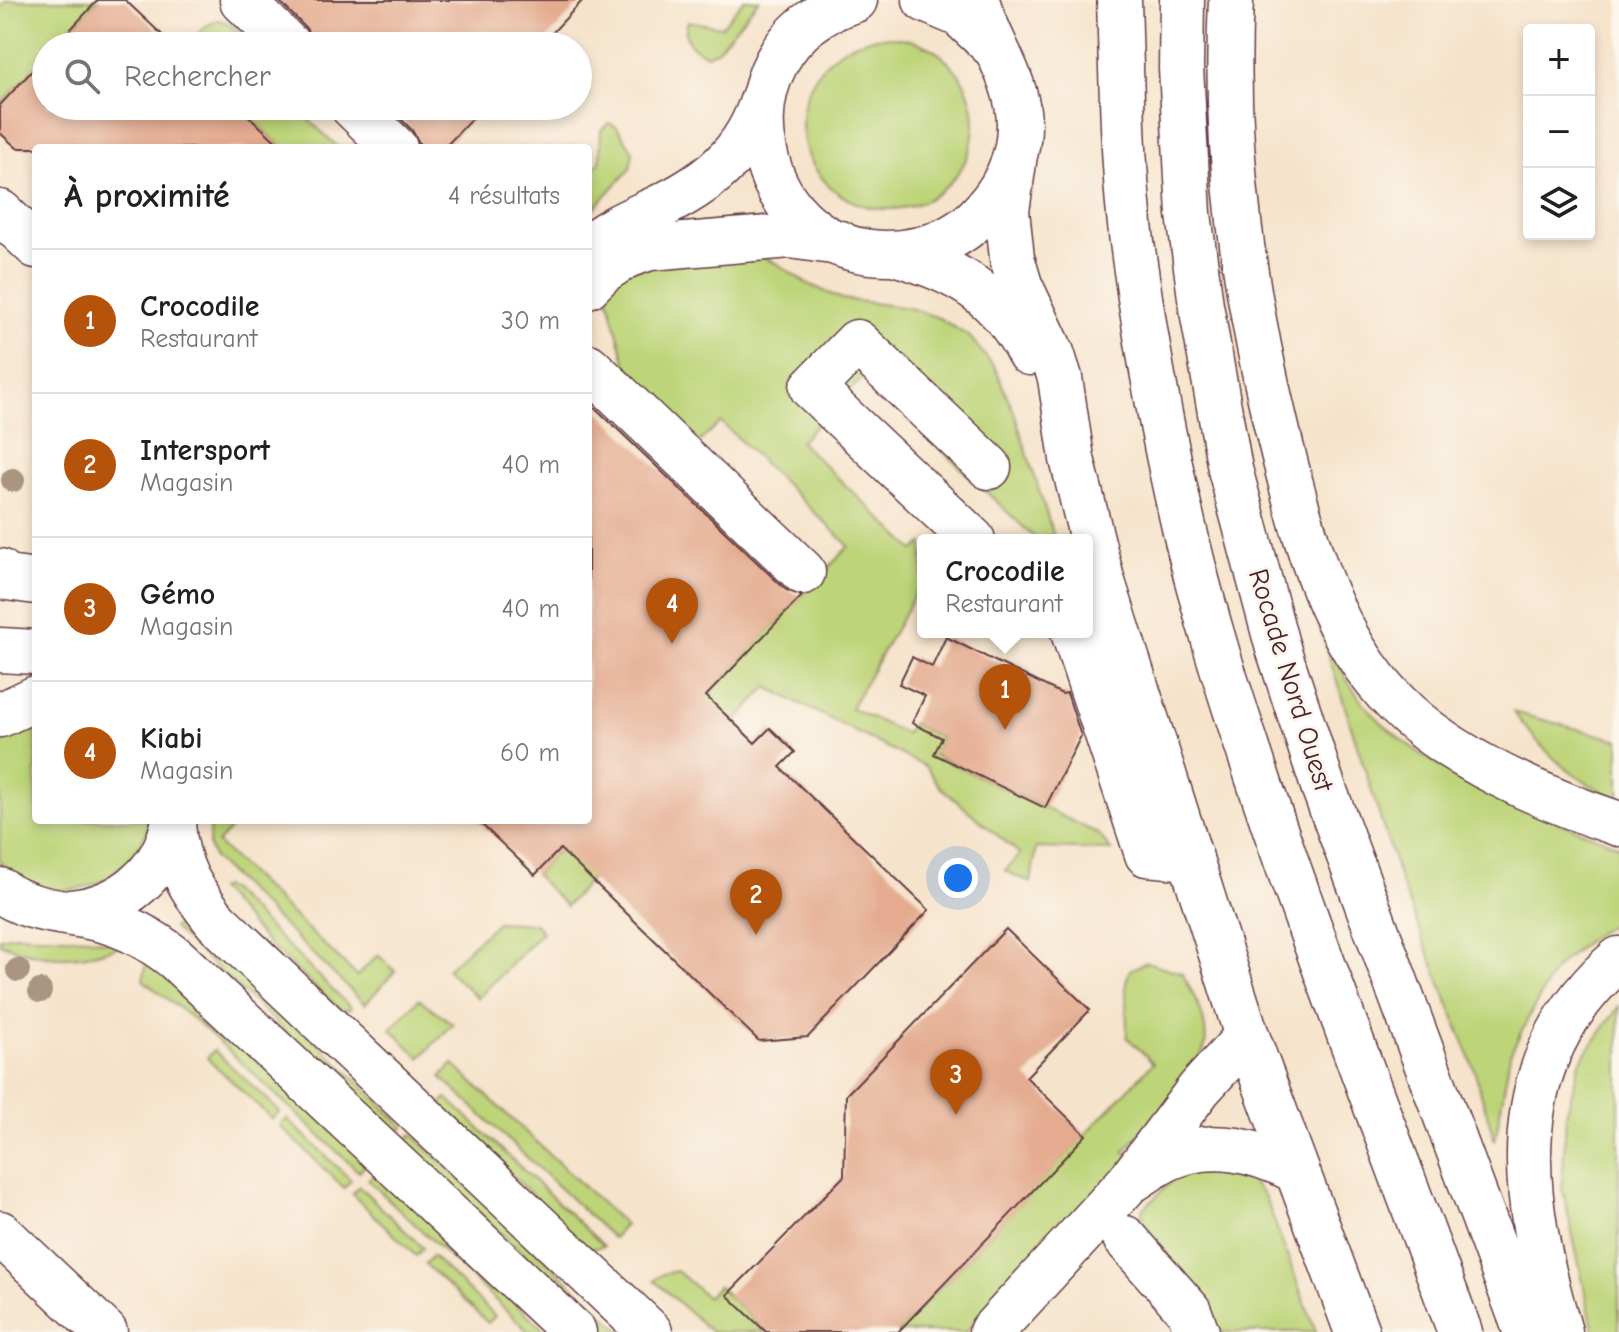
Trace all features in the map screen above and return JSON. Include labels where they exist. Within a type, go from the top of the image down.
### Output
[{"type":"main road","points":[[242,0],[275,32]]},
{"type":"main road","points":[[592,244],[623,224],[691,192],[711,176],[744,140],[756,120],[778,59],[796,35],[819,16],[855,0]]},
{"type":"main road","points":[[925,0],[947,8],[972,24],[1000,57]]},
{"type":"main road","points":[[977,0],[1016,97],[1019,127],[1007,211],[1012,258],[1020,285],[1052,353],[1060,378],[1072,459],[1091,534]]},
{"type":"main road","points":[[1119,0],[1129,211],[1144,320],[1160,414],[1218,654],[1262,793],[1460,1332]]},
{"type":"main road","points":[[1122,73],[1129,0]]},
{"type":"main road","name":"Rocade Nord Ouest","points":[[1182,0],[1181,68],[1189,214],[1201,305],[1233,483],[1277,645],[1323,786],[1526,1332]]},
{"type":"main road","points":[[1231,0],[1231,154],[1243,261],[1269,395],[1289,477],[1312,560],[1332,608],[1351,646],[1374,678],[1398,705],[1425,728],[1455,749],[1541,794],[1619,824]]},
{"type":"main road","points":[[763,98],[763,150],[776,184],[796,213],[809,225],[840,243]]},
{"type":"main road","points":[[366,120],[391,144]]},
{"type":"main road","points":[[892,253],[941,242],[970,225],[1002,187],[1015,155]]},
{"type":"main road","points":[[0,212],[32,242]]},
{"type":"main road","points":[[592,282],[626,256],[650,248],[790,236],[892,253],[948,271],[976,287],[1010,322],[1038,369],[1072,459]]},
{"type":"main road","points":[[967,534],[812,388],[857,342],[989,467]]},
{"type":"main road","points":[[592,370],[803,572]]},
{"type":"main road","points":[[1093,543],[1247,1036],[1357,1332]]},
{"type":"main road","points":[[0,571],[7,578],[32,581]]},
{"type":"main road","points":[[1075,638],[1147,854],[1191,858]]},
{"type":"main road","points":[[0,650],[32,652]]},
{"type":"main road","points":[[0,690],[32,695]]},
{"type":"main road","points":[[0,715],[32,698]]},
{"type":"main road","points":[[0,918],[97,908],[136,887],[156,866],[173,824]]},
{"type":"main road","points":[[173,824],[175,851],[184,876],[216,921],[650,1332]]},
{"type":"main road","points":[[0,890],[22,903],[126,927],[152,940],[175,958],[574,1332]]},
{"type":"main road","points":[[1560,1332],[1535,1231],[1528,1154],[1531,1116],[1536,1087],[1560,1028],[1598,977],[1619,959]]},
{"type":"main road","points":[[991,1332],[1128,1183],[1171,1124],[1247,1036]]},
{"type":"main road","points":[[1128,1183],[1170,1157],[1206,1147],[1274,1159],[1297,1171]]},
{"type":"main road","points":[[0,1233],[105,1332]]},
{"type":"main road","points":[[1125,1238],[1189,1311],[1197,1332]]},
{"type":"green space","points":[[7,0],[98,0],[68,32],[32,32],[32,71],[0,105],[0,8]]},
{"type":"green space","points":[[744,0],[759,0],[717,50],[707,55],[689,42],[686,33],[688,21],[721,27]]},
{"type":"green space","points":[[218,20],[228,23],[239,32],[201,32]]},
{"type":"green space","points":[[888,37],[921,44],[949,62],[967,90],[974,123],[967,156],[949,184],[921,202],[888,209],[855,202],[827,184],[809,156],[802,123],[809,90],[827,62],[855,44]]},
{"type":"green space","points":[[253,120],[309,120],[335,144],[279,144]]},
{"type":"green space","points":[[609,123],[617,127],[633,152],[630,169],[592,211],[592,170],[600,162],[601,130]]},
{"type":"green space","points":[[754,253],[806,283],[842,299],[910,308],[939,318],[970,337],[995,368],[1014,412],[1053,534],[1031,534],[864,376],[800,442],[914,550],[917,548],[917,591],[851,708],[906,734],[912,723],[942,738],[934,755],[1097,833],[1111,850],[1036,848],[1031,883],[1005,871],[1020,854],[940,787],[926,767],[767,687],[566,906],[535,875],[584,824],[592,824],[592,815],[849,546],[721,422],[698,443],[648,397],[627,369],[608,297],[610,282],[616,272]]},
{"type":"green space","points":[[1318,622],[1359,697],[1391,731],[1419,753],[1484,790],[1619,846],[1619,919],[1590,938],[1555,969],[1510,1054],[1495,1141],[1473,1066],[1400,880]]},
{"type":"green space","points":[[1513,712],[1619,740],[1619,799],[1572,773],[1537,741]]},
{"type":"green space","points":[[32,722],[32,824],[149,824],[141,844],[126,863],[108,877],[88,887],[65,890],[43,887],[21,878],[0,861],[0,744],[13,732]]},
{"type":"green space","points":[[210,824],[235,824],[217,843],[357,976],[378,955],[395,971],[365,1004],[214,859],[209,846]]},
{"type":"green space","points":[[224,887],[351,1008],[342,1011],[269,945],[218,889]]},
{"type":"green space","points":[[189,918],[404,1127],[397,1134],[173,928]]},
{"type":"green space","points":[[497,922],[535,924],[542,932],[478,998],[447,969]]},
{"type":"green space","points":[[14,935],[89,938],[123,945],[76,957],[46,956],[0,943],[0,938]]},
{"type":"green space","points":[[147,960],[368,1162],[359,1172],[201,1025],[143,980]]},
{"type":"green space","points":[[1146,962],[1182,973],[1195,998],[1206,1036],[1201,1056],[1193,1069],[1124,1151],[1132,1158],[966,1332],[898,1332],[1153,1063],[1127,1037],[1126,982],[1130,970]]},
{"type":"green space","points":[[419,999],[453,1024],[420,1058],[391,1029]]},
{"type":"green space","points":[[1619,1006],[1619,1332],[1594,1332],[1562,1187],[1566,1115],[1580,1062]]},
{"type":"green space","points":[[214,1050],[280,1112],[272,1119],[207,1058]]},
{"type":"green space","points":[[453,1064],[625,1225],[613,1238],[441,1077]]},
{"type":"green space","points":[[447,1098],[604,1246],[594,1248],[585,1245],[438,1106]]},
{"type":"green space","points":[[287,1119],[351,1180],[344,1188],[280,1126]]},
{"type":"green space","points":[[412,1134],[622,1332],[607,1332],[404,1143]]},
{"type":"green space","points":[[1205,1170],[1224,1171],[1246,1178],[1265,1197],[1316,1332],[1212,1332],[1196,1291],[1144,1224],[1142,1210],[1176,1177]]},
{"type":"green space","points":[[377,1171],[546,1332],[529,1332],[368,1180]]},
{"type":"green space","points":[[359,1186],[423,1248],[416,1256],[352,1194]]},
{"type":"green space","points":[[432,1256],[495,1316],[488,1323],[425,1264]]},
{"type":"green space","points":[[677,1271],[707,1297],[718,1286],[766,1332],[711,1332],[654,1280]]},
{"type":"building","points":[[98,0],[125,0],[159,32],[68,32]]},
{"type":"building","points":[[278,0],[583,0],[553,32],[308,32]]},
{"type":"building","points":[[32,71],[32,120],[253,120],[279,144],[32,144],[32,148],[17,148],[0,133],[0,105]]},
{"type":"building","points":[[402,120],[471,120],[448,144],[420,144]]},
{"type":"building","points":[[592,405],[786,590],[802,596],[706,696],[755,743],[770,728],[795,752],[780,767],[929,910],[808,1037],[759,1041],[560,849],[535,875],[481,824],[592,824]]},
{"type":"building","points":[[948,638],[1062,694],[1067,693],[1081,736],[1045,808],[934,754],[942,738],[912,723],[925,696],[899,684],[912,657],[932,667]]},
{"type":"building","points":[[1006,929],[1090,1010],[1026,1077],[1086,1135],[898,1332],[766,1332],[727,1295],[844,1176],[846,1095]]},
{"type":"place","name":"Kiabi","points":[[672,644]]},
{"type":"place","name":"Crocodile","points":[[1005,730]]},
{"type":"place","name":"Intersport","points":[[756,935]]},
{"type":"place","name":"Gémo","points":[[956,1115]]}]
